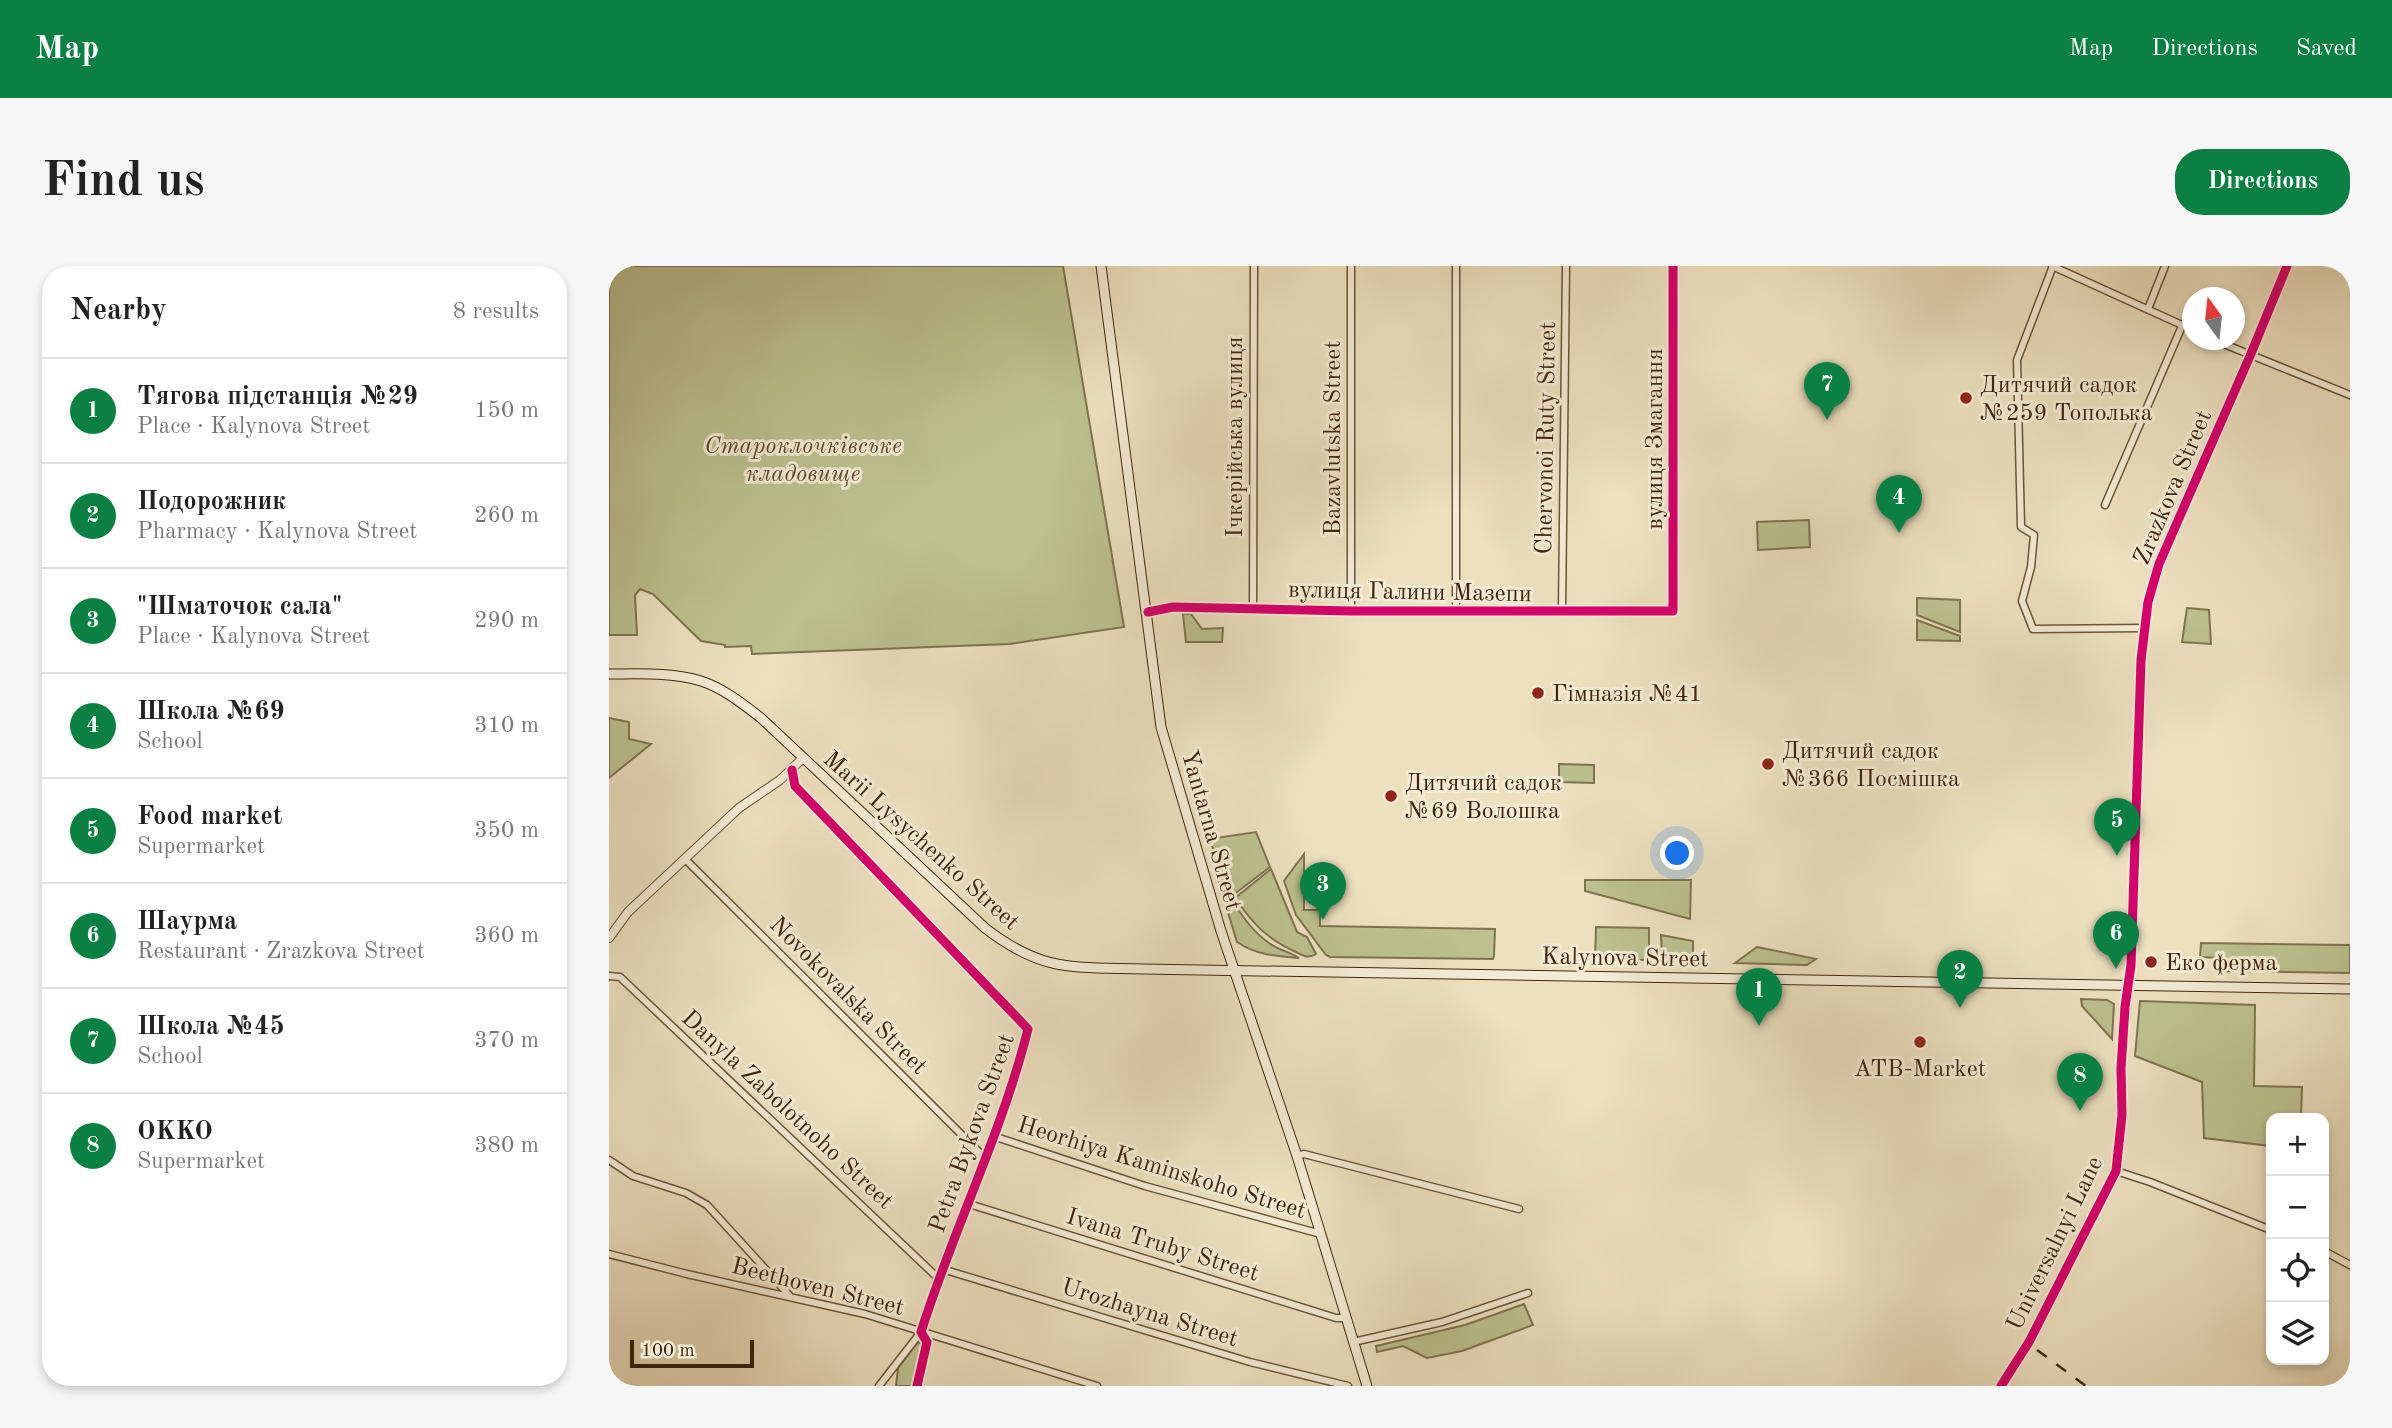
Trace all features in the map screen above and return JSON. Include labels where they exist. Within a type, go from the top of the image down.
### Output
[{"type":"main road","name":"Yantarna Street","points":[[1101,266],[1161,727],[1234,971],[1297,1156],[1367,1386]]},
{"type":"main road","name":"Marii Lysychenko Street","points":[[609,674],[681,677],[710,685],[736,699],[761,718],[985,928],[1029,957],[1056,965],[1085,968],[1234,971]]},
{"type":"main road","name":"Kalynova Street","points":[[1234,971],[2350,989]]},
{"type":"street","name":"Ічкерійська вулиця","points":[[1253,608],[1254,266]]},
{"type":"street","name":"Bazavlutska Street","points":[[1351,266],[1351,611]]},
{"type":"street","points":[[1456,266],[1456,611]]},
{"type":"street","name":"Chervonoi Ruty Street","points":[[1562,611],[1566,266]]},
{"type":"street","name":"вулиця Змагання","points":[[1673,266],[1673,611]]},
{"type":"street","points":[[2105,505],[2182,326],[2053,266],[2017,360],[2021,527],[2034,536],[2031,567],[2022,601],[2033,629],[2144,628]]},
{"type":"street","points":[[2148,309],[2165,266]]},
{"type":"street","name":"Zrazkova Street","points":[[2129,985],[2147,602],[2159,564],[2287,266]]},
{"type":"street","points":[[2236,350],[2350,394]]},
{"type":"street","name":"вулиця Галини Мазепи","points":[[1148,612],[1169,607],[1351,611],[1673,611]]},
{"type":"street","points":[[610,934],[628,912],[739,808],[792,770],[803,758]]},
{"type":"street","name":"Petra Bykova Street","points":[[792,770],[796,786],[1028,1028],[993,1136],[969,1204],[938,1278],[921,1332],[927,1342],[917,1386]]},
{"type":"street","name":"Novokovalska Street","points":[[685,859],[985,1158]]},
{"type":"street","name":"Danyla Zabolotnoho Street","points":[[609,976],[620,977],[938,1278]]},
{"type":"street","name":"Universalnyi Lane","points":[[2001,1386],[2029,1342],[2116,1171],[2122,1115],[2121,1068],[2129,985]]},
{"type":"street","name":"Heorhiya Kaminskoho Street","points":[[993,1136],[1145,1186],[1321,1234]]},
{"type":"street","points":[[1297,1156],[1304,1154],[1519,1209]]},
{"type":"street","points":[[609,1160],[633,1176],[686,1193],[707,1205],[790,1297]]},
{"type":"street","points":[[2116,1171],[2266,1228]]},
{"type":"street","name":"Ivana Truby Street","points":[[969,1204],[1336,1318],[1346,1318]]},
{"type":"street","name":"Beethoven Street","points":[[609,1254],[865,1314],[1097,1386]]},
{"type":"street","points":[[2329,1254],[2350,1265]]},
{"type":"street","name":"Urozhayna Street","points":[[942,1269],[1250,1362],[1348,1386]]},
{"type":"street","points":[[1353,1342],[1442,1322],[1528,1293]]},
{"type":"street","points":[[879,1386],[921,1332]]},
{"type":"green space","name":"Староклочківське кладовище","points":[[609,266],[1063,266],[1124,627],[1010,644],[752,654],[751,646],[725,647],[701,641],[653,594],[640,589],[635,595],[637,635],[609,635]]},
{"type":"green space","points":[[1809,520],[1810,547],[1758,550],[1757,522]]},
{"type":"green space","points":[[1917,598],[1960,600],[1960,632],[1917,615]]},
{"type":"green space","points":[[2187,608],[2209,610],[2211,644],[2182,642]]},
{"type":"green space","points":[[1183,614],[1191,614],[1202,629],[1223,628],[1222,642],[1186,642]]},
{"type":"green space","points":[[1917,620],[1960,636],[1960,641],[1917,640]]},
{"type":"green space","points":[[609,718],[629,722],[629,739],[651,744],[609,778]]},
{"type":"green space","points":[[1559,764],[1594,765],[1594,783],[1559,782]]},
{"type":"green space","points":[[1256,832],[1270,867],[1233,895],[1209,839]]},
{"type":"green space","points":[[1304,854],[1304,910],[1320,910],[1320,926],[1495,929],[1493,959],[1326,955],[1296,915],[1284,881]]},
{"type":"green space","points":[[1271,869],[1297,932],[1307,937],[1316,954],[1313,956],[1301,955],[1269,936],[1235,898]]},
{"type":"green space","points":[[1221,875],[1235,903],[1253,929],[1273,945],[1299,958],[1259,952],[1237,942],[1217,876]]},
{"type":"green space","points":[[1585,880],[1691,880],[1690,919],[1585,891]]},
{"type":"green space","points":[[1596,927],[1649,928],[1649,960],[1595,959]]},
{"type":"green space","points":[[1661,935],[1693,941],[1693,957],[1662,958]]},
{"type":"green space","points":[[2201,943],[2350,945],[2350,973],[2220,971],[2221,958],[2200,957]]},
{"type":"green space","points":[[1757,947],[1816,959],[1807,965],[1735,963]]},
{"type":"green space","points":[[2081,999],[2107,1000],[2114,1004],[2112,1039],[2082,1006]]},
{"type":"green space","points":[[2140,1001],[2255,1005],[2254,1086],[2302,1087],[2301,1113],[2266,1113],[2266,1145],[2204,1138],[2202,1082],[2135,1056]]},
{"type":"green space","points":[[1524,1304],[1533,1325],[1462,1351],[1427,1358],[1403,1346],[1377,1352],[1376,1346],[1465,1325]]},
{"type":"green space","points":[[918,1342],[924,1345],[912,1386],[896,1386],[898,1368]]},
{"type":"railway","points":[[2037,1350],[2086,1386]]},
{"type":"cycle path","points":[[1148,612],[1173,607],[1351,611],[1673,611],[1673,266]]},
{"type":"cycle path","points":[[2001,1386],[2029,1342],[2116,1171],[2122,1115],[2121,1068],[2125,1007],[2131,965],[2141,660],[2148,602],[2159,564],[2287,266]]},
{"type":"cycle path","points":[[792,770],[795,786],[1028,1029],[1005,1106],[921,1332],[927,1342],[917,1386]]},
{"type":"place","name":"Дитячий садок №259 Тополька","points":[[1966,398]]},
{"type":"place","name":"Школа №45","points":[[1827,420]]},
{"type":"place","name":"Школа №69","points":[[1899,533]]},
{"type":"place","name":"Гімназія №41","points":[[1538,693]]},
{"type":"place","name":"Дитячий садок №366 Посмішка","points":[[1768,764]]},
{"type":"place","name":"Дитячий садок №69 Волошка","points":[[1391,796]]},
{"type":"place","name":"Food market","points":[[2117,856]]},
{"type":"place","name":"\"Шматочок сала\"","points":[[1323,920]]},
{"type":"place","name":"Еко ферма","points":[[2151,962]]},
{"type":"place","name":"Шаурма","points":[[2116,969]]},
{"type":"place","name":"Подорожник","points":[[1960,1008]]},
{"type":"place","name":"Тягова пiдстанцiя №29","points":[[1759,1026]]},
{"type":"place","name":"ATB-Market","points":[[1920,1042]]},
{"type":"place","name":"OKKO","points":[[2080,1111]]}]
